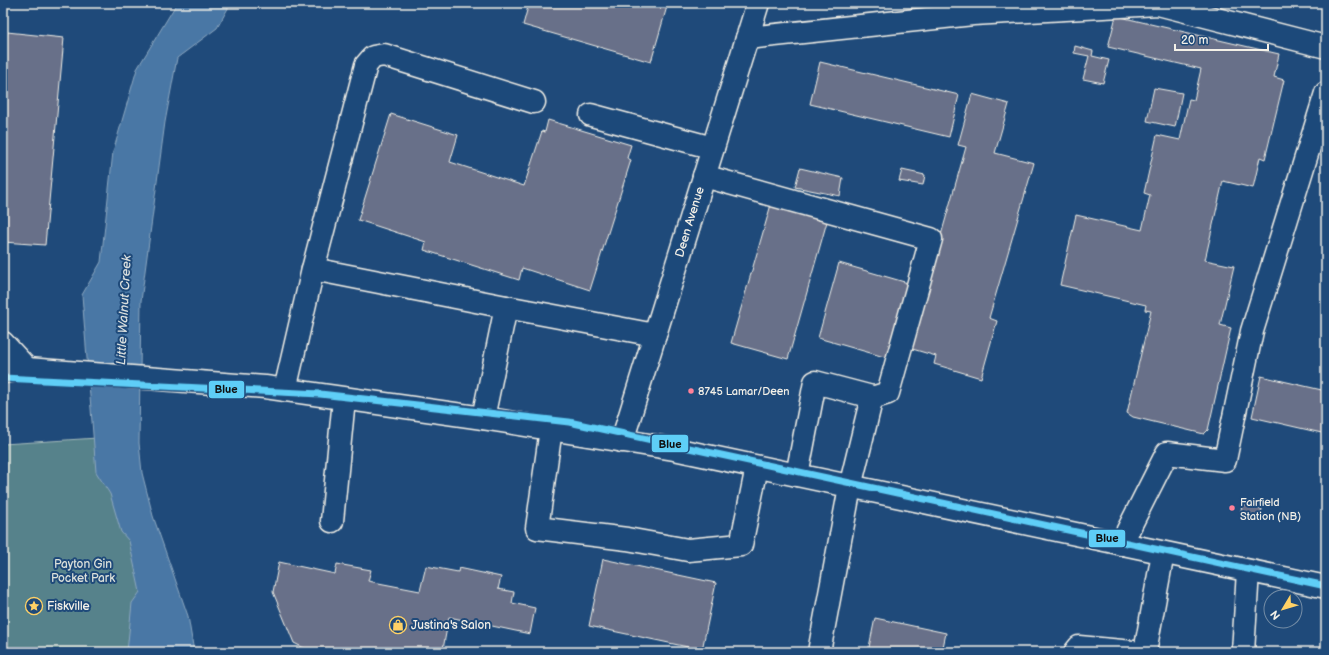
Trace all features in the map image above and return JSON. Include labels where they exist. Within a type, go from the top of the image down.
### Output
[{"type":"main road","name":"Deen Avenue","points":[[622,441],[758,3]]},
{"type":"main road","points":[[747,38],[973,14],[1158,4],[1326,47]]},
{"type":"main road","points":[[275,389],[313,269],[366,65],[372,57],[384,55],[534,102]]},
{"type":"main road","points":[[1121,544],[1167,453],[1225,460],[1252,331],[1326,93]]},
{"type":"main road","points":[[591,115],[713,148]]},
{"type":"main road","points":[[704,176],[931,239],[888,393],[872,398],[815,382],[797,475]]},
{"type":"main road","points":[[313,269],[506,308],[656,335]]},
{"type":"main road","points":[[483,418],[506,308]]},
{"type":"main road","points":[[3,343],[27,369]]},
{"type":"main road","points":[[3,372],[27,369],[275,389],[551,429],[674,449],[1326,587]]},
{"type":"main road","points":[[819,652],[850,487],[872,398]]},
{"type":"main road","points":[[332,521],[344,399]]},
{"type":"main road","points":[[551,429],[537,528],[627,539],[688,550],[741,545],[757,467]]},
{"type":"main road","points":[[1145,652],[1163,553]]},
{"type":"main road","points":[[1243,652],[1248,571]]},
{"type":"main road","points":[[1075,652],[1079,647],[1133,652]]},
{"type":"green space","name":"Payton Gin Pocket Park","points":[[113,437],[186,652],[3,652],[3,444]]},
{"type":"water","name":"Little Walnut Creek","points":[[177,3],[231,3],[217,28],[177,58],[165,122],[141,301],[139,443],[142,473],[153,516],[188,616],[194,652],[127,652],[132,603],[140,592],[129,541],[121,532],[110,494],[96,472],[82,295],[101,262],[113,152],[137,69]]},
{"type":"building","points":[[529,3],[668,3],[651,62],[523,25]]},
{"type":"building","points":[[1116,16],[1279,54],[1274,77],[1284,80],[1265,159],[1260,157],[1253,188],[1223,181],[1205,260],[1234,266],[1220,325],[1231,328],[1208,430],[1204,434],[1133,417],[1127,413],[1151,311],[1145,310],[1146,305],[1060,285],[1076,215],[1142,230],[1150,195],[1144,193],[1157,135],[1180,140],[1189,99],[1194,100],[1201,69],[1108,47]]},
{"type":"building","points":[[7,32],[64,38],[45,245],[3,242],[3,78]]},
{"type":"building","points":[[1075,46],[1093,51],[1092,56],[1109,60],[1103,83],[1083,79],[1089,56],[1074,53]]},
{"type":"building","points":[[820,62],[959,95],[949,137],[810,104]]},
{"type":"building","points":[[1154,88],[1182,93],[1175,127],[1147,121]]},
{"type":"building","points":[[972,94],[1009,104],[995,153],[1034,163],[989,318],[997,321],[981,378],[934,364],[936,356],[909,348],[966,147],[958,145]]},
{"type":"building","points":[[391,114],[458,135],[450,162],[524,186],[542,131],[545,132],[548,120],[631,145],[627,158],[631,160],[590,290],[522,268],[519,280],[424,250],[426,242],[358,220]]},
{"type":"building","points":[[800,168],[843,178],[840,196],[795,187]]},
{"type":"building","points":[[902,170],[925,175],[923,185],[899,181]]},
{"type":"building","points":[[772,201],[828,218],[788,359],[731,343]]},
{"type":"building","points":[[839,263],[908,283],[888,358],[818,338]]},
{"type":"building","points":[[1261,376],[1326,391],[1326,434],[1252,417]]},
{"type":"building","points":[[1242,504],[1262,509],[1260,517],[1241,512]]},
{"type":"building","points":[[603,559],[716,583],[702,650],[589,626]]},
{"type":"building","points":[[279,562],[335,574],[337,564],[371,570],[368,581],[420,591],[426,566],[458,572],[459,568],[501,577],[498,589],[514,592],[512,603],[535,608],[530,634],[449,617],[443,649],[426,652],[312,652],[294,643],[273,592]]},
{"type":"building","points":[[875,618],[946,633],[942,652],[868,652]]},
{"type":"transit line","name":"Blue","points":[[3,378],[320,394],[569,422],[1326,586]]},
{"type":"place","name":"8745 Lamar/Deen","points":[[691,391]]},
{"type":"place","name":"Fairfield Station (NB)","points":[[1232,508]]},
{"type":"place","name":"Fiskville","points":[[34,606]]},
{"type":"place","name":"Justina's Salon","points":[[398,625]]}]
